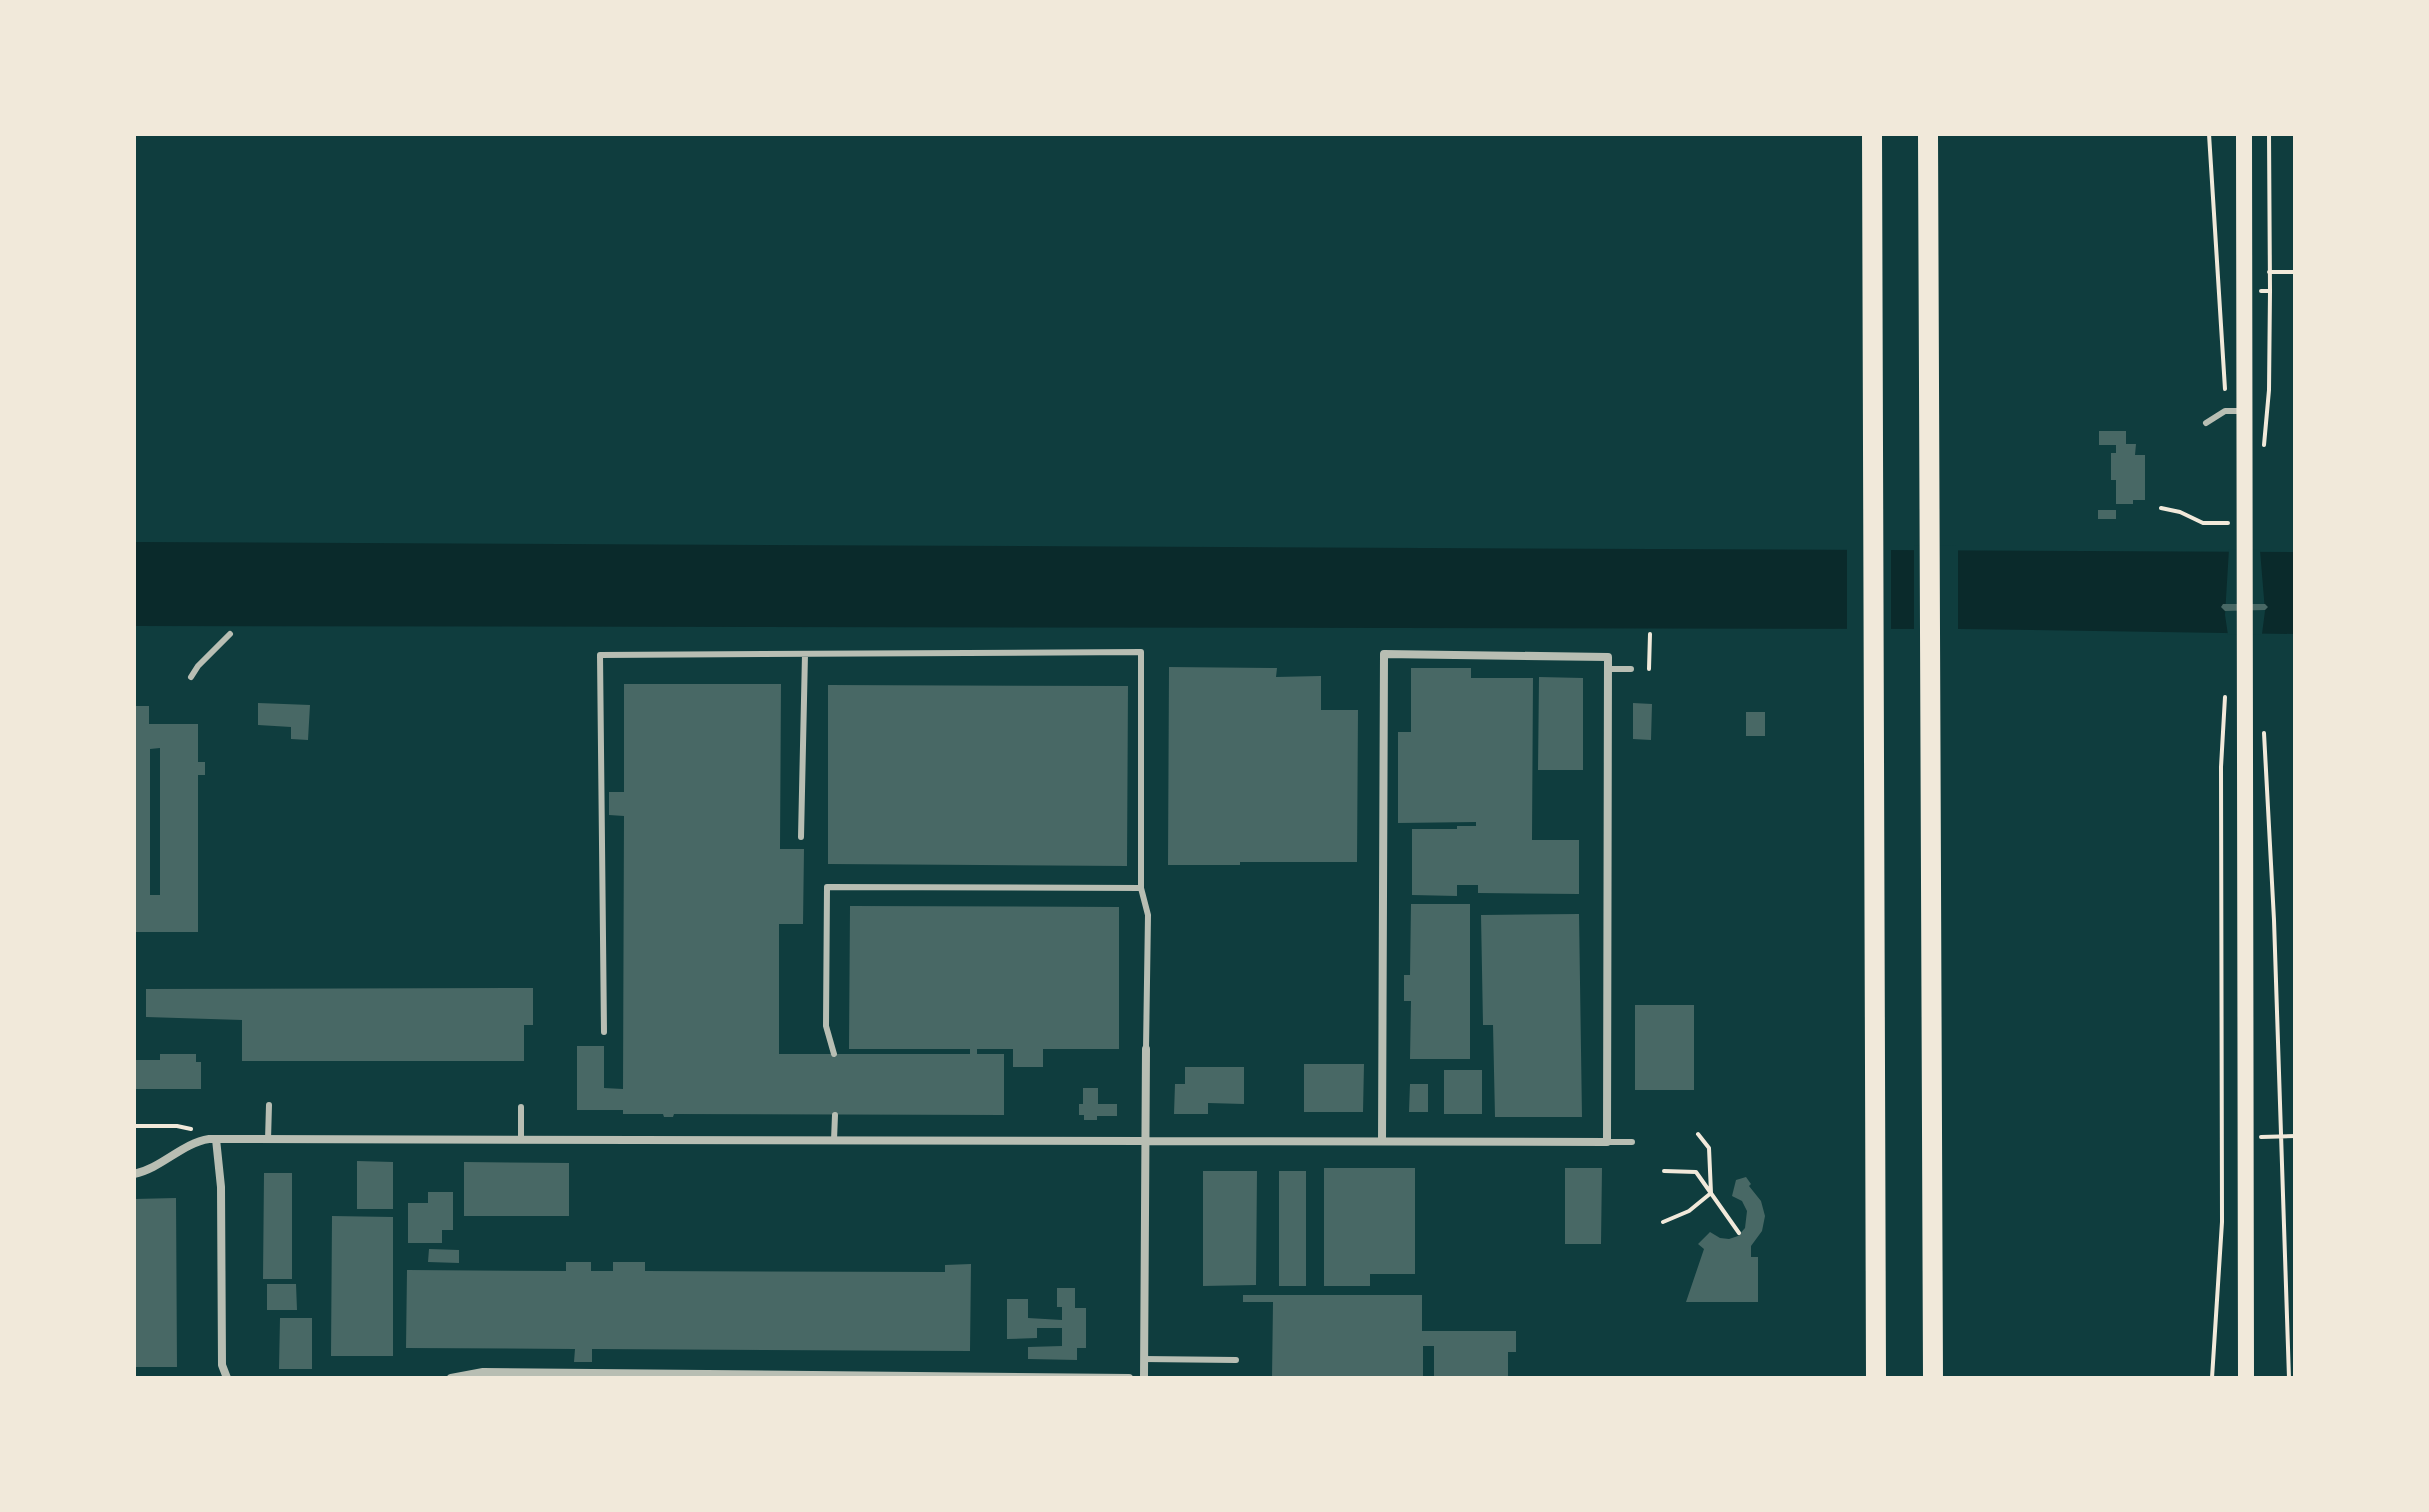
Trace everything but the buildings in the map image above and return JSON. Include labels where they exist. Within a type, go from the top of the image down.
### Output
[{"type":"highway","points":[[1872,134],[1876,1378]]},
{"type":"highway","points":[[1928,134],[1933,1378]]},
{"type":"main road","points":[[2244,134],[2246,1378]]},
{"type":"street","points":[[134,1174],[151,1169],[204,1139],[1607,1142],[1608,657],[1384,654],[1382,1141]]},
{"type":"street","points":[[1144,1378],[1146,1049]]},
{"type":"street","points":[[216,1139],[221,1187],[222,1365],[227,1378]]},
{"type":"street","points":[[451,1378],[483,1372],[1129,1378]]},
{"type":"lane","points":[[2206,423],[2225,411],[2245,411]]},
{"type":"lane","points":[[191,677],[230,634]]},
{"type":"lane","points":[[604,1032],[600,655],[1141,652],[1141,888],[1148,915],[1146,1049]]},
{"type":"lane","points":[[801,837],[805,654]]},
{"type":"lane","points":[[1608,669],[1631,669]]},
{"type":"lane","points":[[834,1054],[826,1026],[827,887],[1141,888]]},
{"type":"lane","points":[[268,1140],[269,1105]]},
{"type":"lane","points":[[521,1107],[521,1140]]},
{"type":"lane","points":[[834,1140],[835,1115]]},
{"type":"lane","points":[[1607,1142],[1632,1142]]},
{"type":"lane","points":[[1144,1359],[1236,1360]]},
{"type":"path","points":[[2209,134],[2225,411]]},
{"type":"path","points":[[2264,448],[2269,382],[2269,134]]},
{"type":"path","points":[[2269,272],[2295,272]]},
{"type":"path","points":[[2255,291],[2270,291]]},
{"type":"path","points":[[2161,508],[2180,512],[2203,523],[2230,522],[2232,530]]},
{"type":"path","points":[[1649,669],[1650,634]]},
{"type":"path","points":[[2212,1378],[2222,1222],[2221,767],[2227,687]]},
{"type":"path","points":[[2264,733],[2274,920],[2289,1378]]},
{"type":"path","points":[[134,1126],[177,1126],[198,1132]]},
{"type":"path","points":[[1698,1134],[1709,1148],[1711,1193]]},
{"type":"path","points":[[2246,1137],[2295,1136]]},
{"type":"path","points":[[1664,1171],[1696,1172],[1739,1233]]},
{"type":"path","points":[[1663,1222],[1689,1211],[1711,1193]]},
{"type":"water","points":[[134,542],[2295,552],[2295,634],[1960,629],[134,626]]},
{"type":"pier","points":[[1847,545],[1891,545],[1891,633],[1847,633]]},
{"type":"pier","points":[[1914,545],[1958,546],[1958,633],[1914,633]]},
{"type":"pier","points":[[2229,549],[2260,550],[2265,611],[2262,634],[2228,635],[2225,615]]}]
